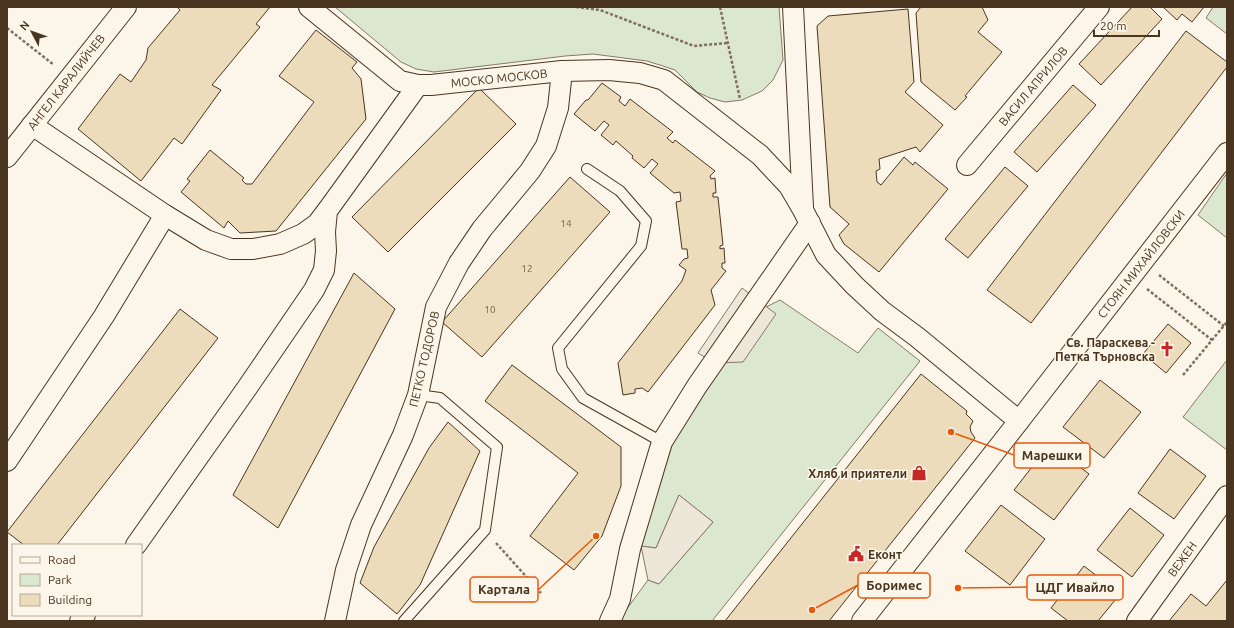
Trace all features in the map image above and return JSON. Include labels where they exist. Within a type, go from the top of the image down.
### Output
[{"type":"street","name":"АНГЕЛ КАРАЛИЙЧЕВ","points":[[7,157],[126,7]]},
{"type":"street","name":"МОСКО МОСКОВ","points":[[309,7],[400,81],[418,85],[439,85],[562,71],[609,70],[640,73],[664,80],[760,155],[789,186],[807,217],[826,256],[854,285],[882,311],[918,337],[1019,421]]},
{"type":"street","points":[[610,621],[620,599],[630,549],[662,442],[807,217],[793,7]]},
{"type":"street","name":"ВАСИЛ АПРИЛОВ","points":[[967,165],[1099,7]]},
{"type":"street","name":"ПЕТКО ТОДОРОВ","points":[[335,621],[346,570],[361,525],[403,435],[418,395],[436,307],[459,263],[482,229],[530,171],[546,146],[558,108],[562,71]]},
{"type":"street","points":[[32,125],[165,215],[206,240],[231,250],[253,249],[280,244],[303,234],[317,224],[418,85]]},
{"type":"street","name":"СТОЯН МИХАЙЛОВСКИ","points":[[862,621],[1227,152]]},
{"type":"street","points":[[137,544],[314,290],[324,270],[327,211]]},
{"type":"street","points":[[7,461],[104,316],[165,215]]},
{"type":"street","name":"ВЕЖЕН","points":[[1137,621],[1227,496]]},
{"type":"lane","points":[[587,169],[620,191],[646,221],[641,246],[558,348],[562,369],[583,398],[662,442]]},
{"type":"lane","points":[[404,621],[485,530],[497,447],[440,398],[418,395]]},
{"type":"path","points":[[576,7],[600,10],[694,46],[727,43]]},
{"type":"path","points":[[720,7],[740,99]]},
{"type":"path","points":[[7,28],[70,78]]},
{"type":"path","points":[[1137,269],[1224,326]]},
{"type":"path","points":[[1137,269],[1212,340]]},
{"type":"path","points":[[1183,375],[1227,322]]},
{"type":"path","points":[[485,530],[540,593]]},
{"type":"green space","points":[[335,7],[779,7],[783,60],[773,80],[762,91],[742,100],[725,102],[710,98],[697,92],[675,70],[647,61],[593,54],[434,72],[416,69],[401,62]]},
{"type":"green space","points":[[1213,7],[1227,7],[1227,34],[1206,18]]},
{"type":"green space","points":[[1227,173],[1227,238],[1198,215]]},
{"type":"green space","points":[[780,300],[858,353],[878,328],[920,361],[712,621],[618,621],[648,580],[659,584],[713,522],[679,495],[656,548],[641,546],[671,441],[758,311]]},
{"type":"green space","points":[[1227,360],[1227,450],[1183,417]]},
{"type":"shaded area","points":[[742,288],[776,314],[743,362],[714,363],[698,353]]},
{"type":"shaded area","points":[[679,495],[713,522],[659,584],[648,580],[641,546],[656,548]]},
{"type":"building","points":[[177,7],[270,7],[256,24],[260,27],[212,85],[221,90],[182,144],[174,138],[141,181],[78,129],[120,74],[131,82],[146,60],[148,48],[180,10]]},
{"type":"building","points":[[921,7],[982,7],[988,20],[978,32],[1002,52],[955,110],[921,82],[916,13]]},
{"type":"building","points":[[1132,7],[1150,7],[1162,19],[1101,85],[1079,64]]},
{"type":"building","points":[[1163,7],[1204,7],[1192,22],[1182,14],[1177,20]]},
{"type":"building","points":[[908,9],[914,82],[905,92],[943,125],[920,152],[916,147],[879,159],[880,169],[876,171],[877,182],[881,185],[904,157],[913,165],[915,162],[948,189],[879,272],[844,244],[839,235],[849,224],[830,207],[817,26],[828,16]]},
{"type":"building","points":[[316,30],[357,62],[352,68],[361,79],[366,119],[276,231],[240,233],[228,221],[224,228],[181,192],[190,181],[187,179],[210,150],[244,178],[242,180],[246,184],[252,184],[314,102],[279,76]]},
{"type":"building","points":[[1186,31],[1227,62],[1227,67],[1031,323],[987,290]]},
{"type":"building","points":[[602,83],[621,97],[619,101],[625,106],[630,99],[673,132],[667,138],[673,143],[675,140],[715,171],[710,176],[711,179],[715,178],[716,193],[713,193],[713,197],[718,197],[723,245],[720,246],[720,249],[724,248],[725,263],[722,263],[722,268],[726,271],[711,290],[715,305],[648,392],[642,388],[635,389],[635,393],[623,395],[618,363],[682,281],[686,270],[679,265],[684,259],[688,258],[687,249],[682,249],[676,202],[681,201],[680,192],[674,193],[650,173],[658,164],[652,159],[644,168],[616,141],[613,145],[601,135],[609,125],[604,121],[595,131],[574,114]]},
{"type":"building","points":[[1073,85],[1096,105],[1037,172],[1014,152]]},
{"type":"building","points":[[479,88],[516,124],[388,252],[352,217]]},
{"type":"building","points":[[1005,167],[1028,186],[968,258],[945,239]]},
{"type":"building","points":[[570,177],[610,212],[482,357],[442,322]]},
{"type":"building","points":[[354,273],[395,309],[278,528],[233,495]]},
{"type":"building","points":[[180,309],[218,338],[58,544],[23,544],[7,532]]},
{"type":"building","name":"Св. Параскева - Петка Търновска","points":[[1168,324],[1191,343],[1166,373],[1143,354]]},
{"type":"building","points":[[512,365],[621,447],[621,486],[602,536],[574,570],[530,536],[578,473],[485,401]]},
{"type":"building","points":[[921,374],[967,411],[966,414],[973,421],[970,427],[975,438],[829,621],[725,621]]},
{"type":"building","points":[[1100,380],[1141,412],[1104,458],[1063,427]]},
{"type":"building","points":[[448,422],[480,451],[420,585],[397,614],[360,583],[374,547],[429,448]]},
{"type":"building","points":[[1050,444],[1089,474],[1054,520],[1014,490]]},
{"type":"building","points":[[1170,449],[1206,476],[1174,519],[1138,493]]},
{"type":"building","points":[[1001,505],[1045,539],[1010,585],[965,551]]},
{"type":"building","points":[[1130,508],[1164,535],[1132,577],[1097,550]]},
{"type":"building","points":[[1084,566],[1120,594],[1098,621],[1068,621],[1051,608]]},
{"type":"building","points":[[1227,580],[1227,621],[1169,621],[1191,594],[1206,606]]},
{"type":"place","name":"Св. Параскева - Петка Търновска","points":[[1167,349]]},
{"type":"place","name":"Марешки","points":[[951,432]]},
{"type":"place","name":"Хляб и приятели","points":[[919,473]]},
{"type":"place","name":"Картала","points":[[596,536]]},
{"type":"place","name":"Еконт","points":[[856,554]]},
{"type":"place","name":"ЦДГ Ивайло","points":[[958,588]]},
{"type":"place","name":"Боримес","points":[[812,610]]}]
